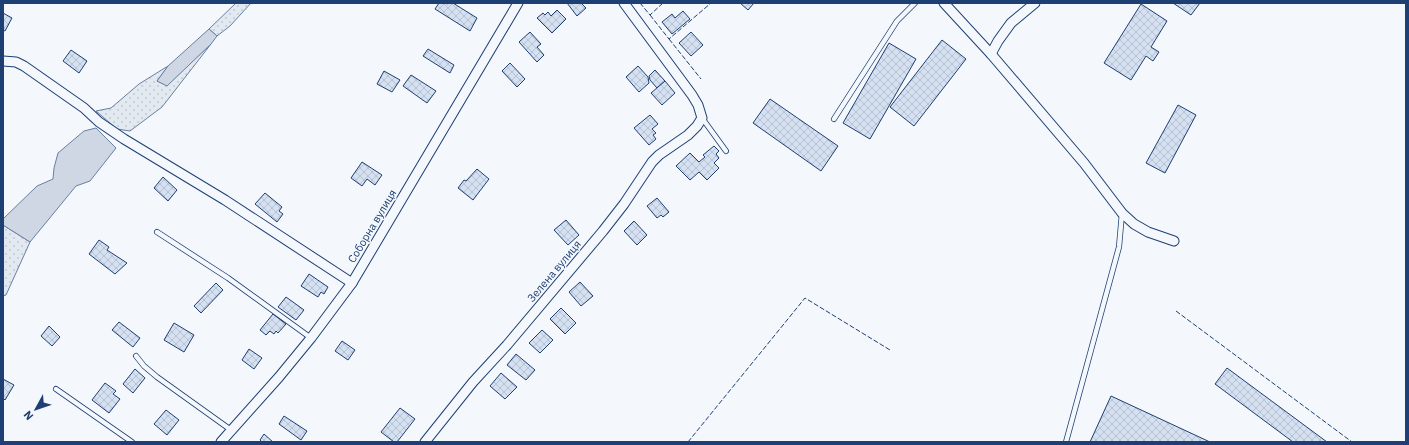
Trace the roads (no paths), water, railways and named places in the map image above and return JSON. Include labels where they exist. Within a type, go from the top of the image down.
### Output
[{"type":"street","name":"Соборна вулиця","points":[[221,442],[311,338],[352,284],[518,3]]},
{"type":"street","points":[[624,3],[692,95],[698,105],[702,118]]},
{"type":"street","points":[[944,3],[991,54],[1084,163],[1122,213],[1134,224],[1148,232],[1174,241]]},
{"type":"street","points":[[991,54],[1011,23],[1035,3]]},
{"type":"street","points":[[3,61],[16,62],[24,66],[84,108],[99,122],[124,139],[225,200],[352,284]]},
{"type":"street","name":"Зелена вулиця","points":[[425,442],[473,382],[507,345],[603,231],[624,204],[652,162],[659,155],[688,135],[697,126],[702,118]]},
{"type":"lane","points":[[834,119],[897,21],[915,3]]},
{"type":"lane","points":[[702,118],[726,150]]},
{"type":"lane","points":[[1066,442],[1119,247],[1122,213]]},
{"type":"lane","points":[[157,232],[228,278],[311,338]]},
{"type":"lane","points":[[136,356],[144,366],[231,430]]},
{"type":"lane","points":[[56,389],[132,442]]}]
